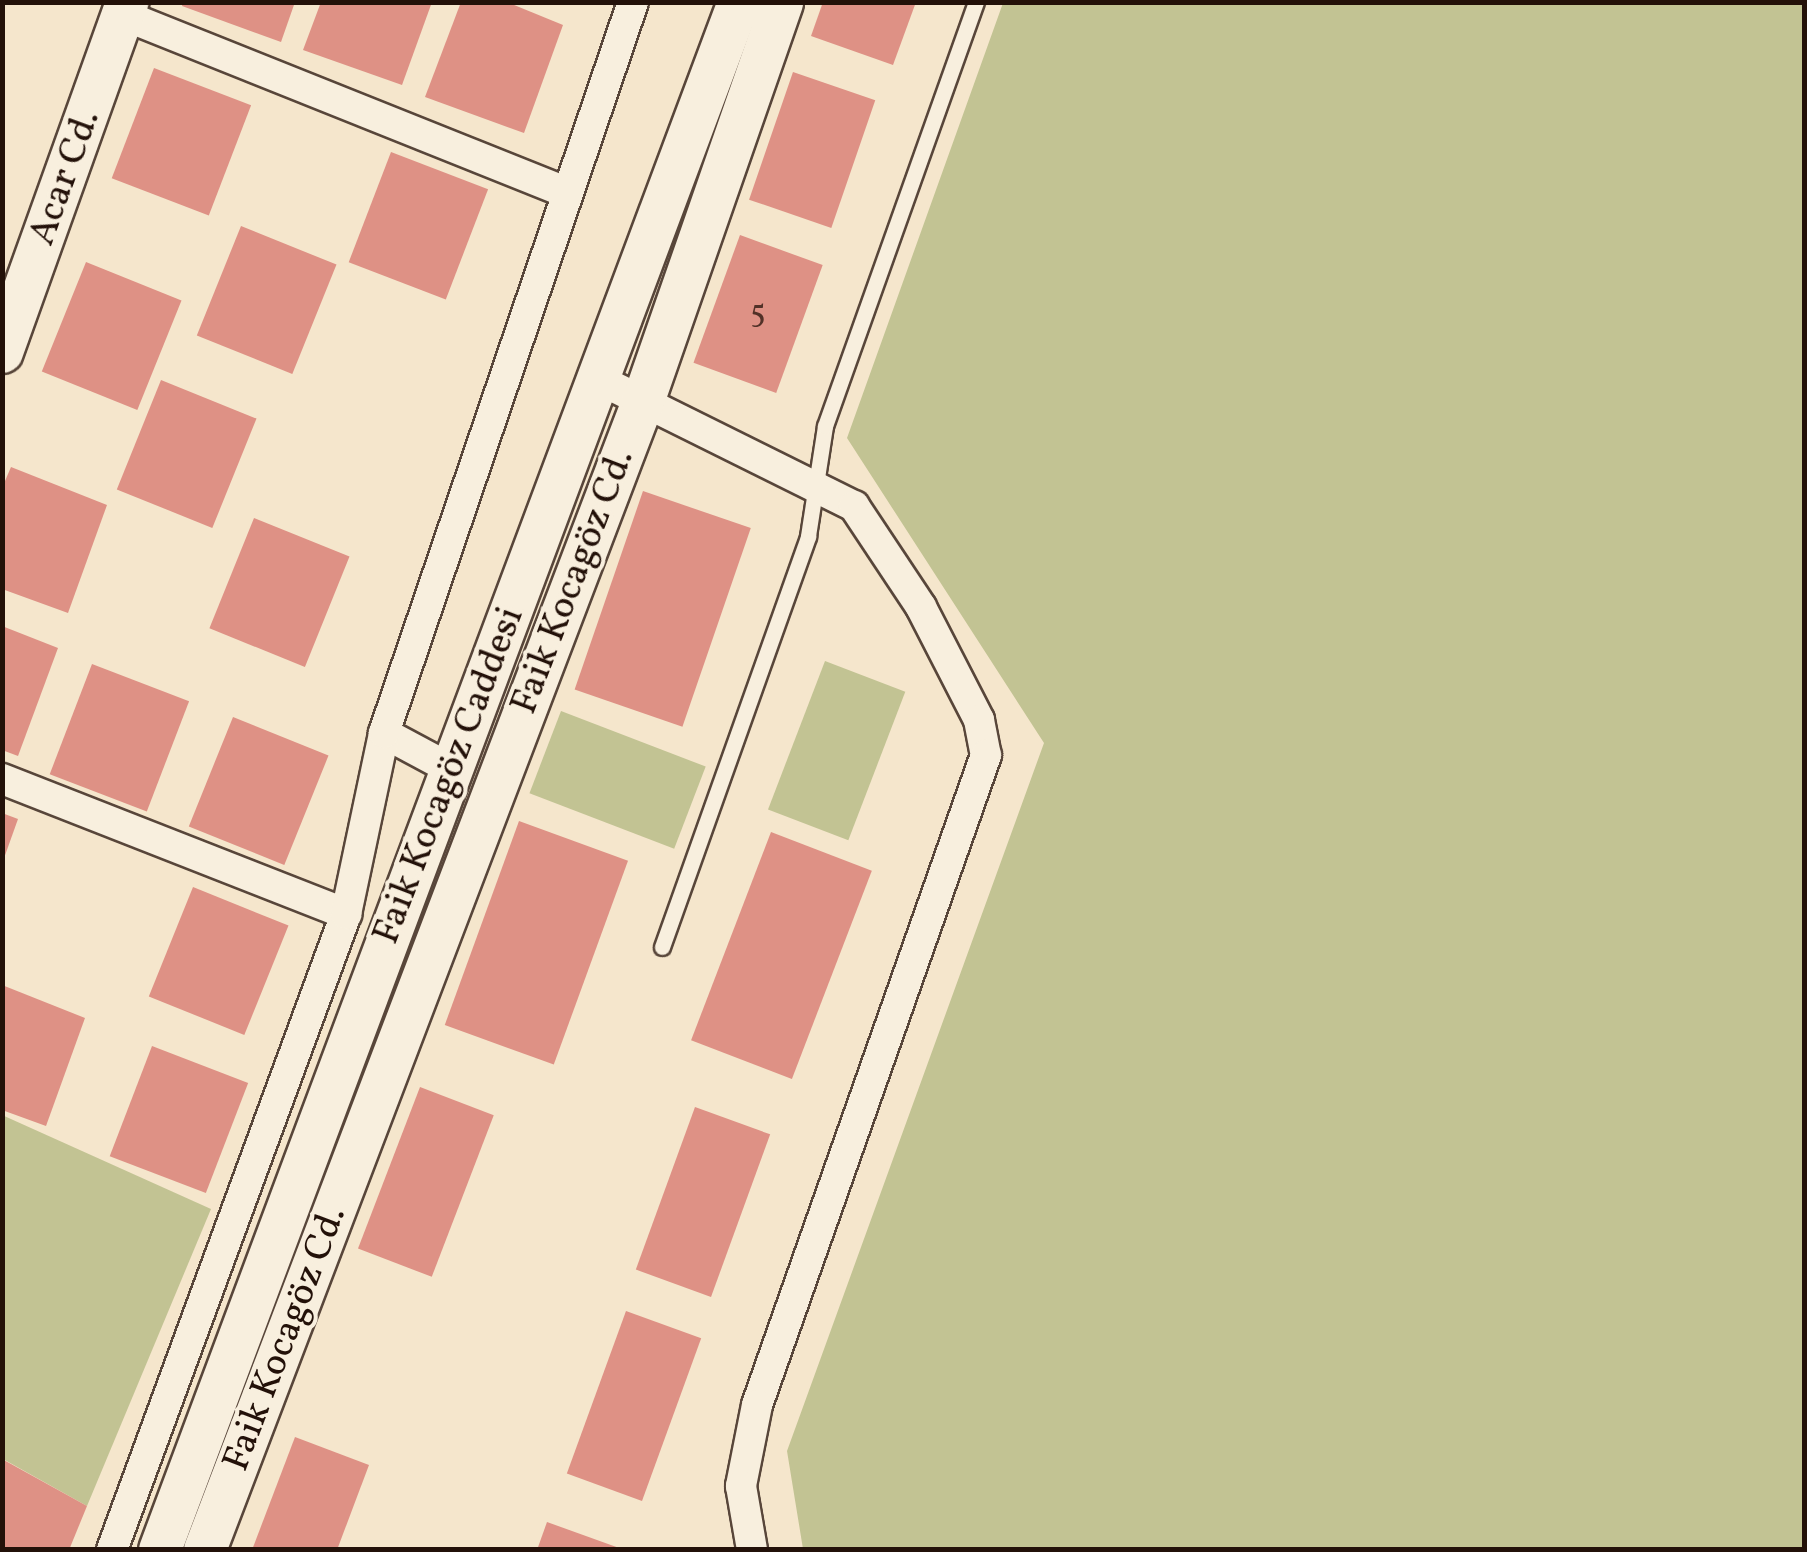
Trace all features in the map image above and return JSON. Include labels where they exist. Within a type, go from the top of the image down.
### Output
[{"type":"street","name":"Faik Kocagöz Caddesi","points":[[160,1550],[739,2]]},
{"type":"street","name":"Faik Kocagöz Cd.","points":[[205,1550],[643,402],[782,2]]},
{"type":"street","points":[[112,1550],[346,914],[384,734],[630,4]]},
{"type":"street","points":[[125,9],[566,192]]},
{"type":"street","name":"Acar Cd.","points":[[2,352],[125,9]]},
{"type":"street","points":[[598,379],[854,506],[921,607],[979,720],[986,755],[757,1406],[740,1486],[752,1550]]},
{"type":"street","points":[[384,734],[453,770]]},
{"type":"street","points":[[2,779],[346,914]]},
{"type":"lane","points":[[662,948],[808,536],[825,426],[976,2]]},
{"type":"green space","points":[[1003,3],[1804,3],[1804,1549],[803,1549],[787,1451],[1044,743],[847,438]]},
{"type":"green space","points":[[825,661],[905,692],[848,840],[768,809]]},
{"type":"green space","points":[[561,711],[706,767],[674,849],[529,793]]},
{"type":"green space","points":[[2,1115],[211,1209],[87,1506],[3,1459]]},
{"type":"building","points":[[183,2],[295,2],[281,42],[182,6]]},
{"type":"building","points":[[321,2],[432,2],[402,85],[303,50]]},
{"type":"building","points":[[461,2],[507,2],[563,25],[524,133],[425,97]]},
{"type":"building","points":[[823,2],[916,2],[893,65],[811,36]]},
{"type":"building","points":[[154,68],[251,105],[209,215],[112,178]]},
{"type":"building","points":[[793,72],[875,100],[831,228],[749,200]]},
{"type":"building","points":[[391,152],[488,189],[446,299],[349,262]]},
{"type":"building","points":[[241,226],[336,265],[292,374],[197,335]]},
{"type":"building","points":[[740,235],[823,265],[776,393],[693,363]]},
{"type":"building","points":[[86,262],[181,301],[137,410],[42,371]]},
{"type":"building","points":[[161,380],[256,419],[212,528],[117,489]]},
{"type":"building","points":[[11,467],[107,505],[68,613],[2,589],[2,488]]},
{"type":"building","points":[[643,491],[751,528],[682,727],[575,690]]},
{"type":"building","points":[[254,518],[349,557],[305,667],[209,628]]},
{"type":"building","points":[[2,626],[58,648],[18,756],[2,750]]},
{"type":"building","points":[[92,664],[189,701],[147,811],[50,774]]},
{"type":"building","points":[[233,717],[328,756],[284,865],[189,826]]},
{"type":"building","points":[[2,813],[18,819],[3,861],[2,861]]},
{"type":"building","points":[[519,821],[628,861],[554,1065],[445,1025]]},
{"type":"building","points":[[771,832],[872,871],[792,1079],[691,1040]]},
{"type":"building","points":[[193,887],[288,926],[244,1035],[149,996]]},
{"type":"building","points":[[2,985],[85,1018],[46,1126],[2,1110]]},
{"type":"building","points":[[152,1046],[248,1083],[206,1193],[110,1156]]},
{"type":"building","points":[[420,1087],[494,1115],[432,1277],[358,1249]]},
{"type":"building","points":[[695,1107],[770,1134],[711,1297],[636,1270]]},
{"type":"building","points":[[626,1311],[701,1338],[642,1501],[567,1474]]},
{"type":"building","points":[[295,1437],[369,1465],[337,1550],[252,1550]]},
{"type":"building","points":[[2,1459],[87,1506],[69,1550],[2,1550]]},
{"type":"building","points":[[547,1522],[622,1549],[622,1550],[537,1550]]}]
